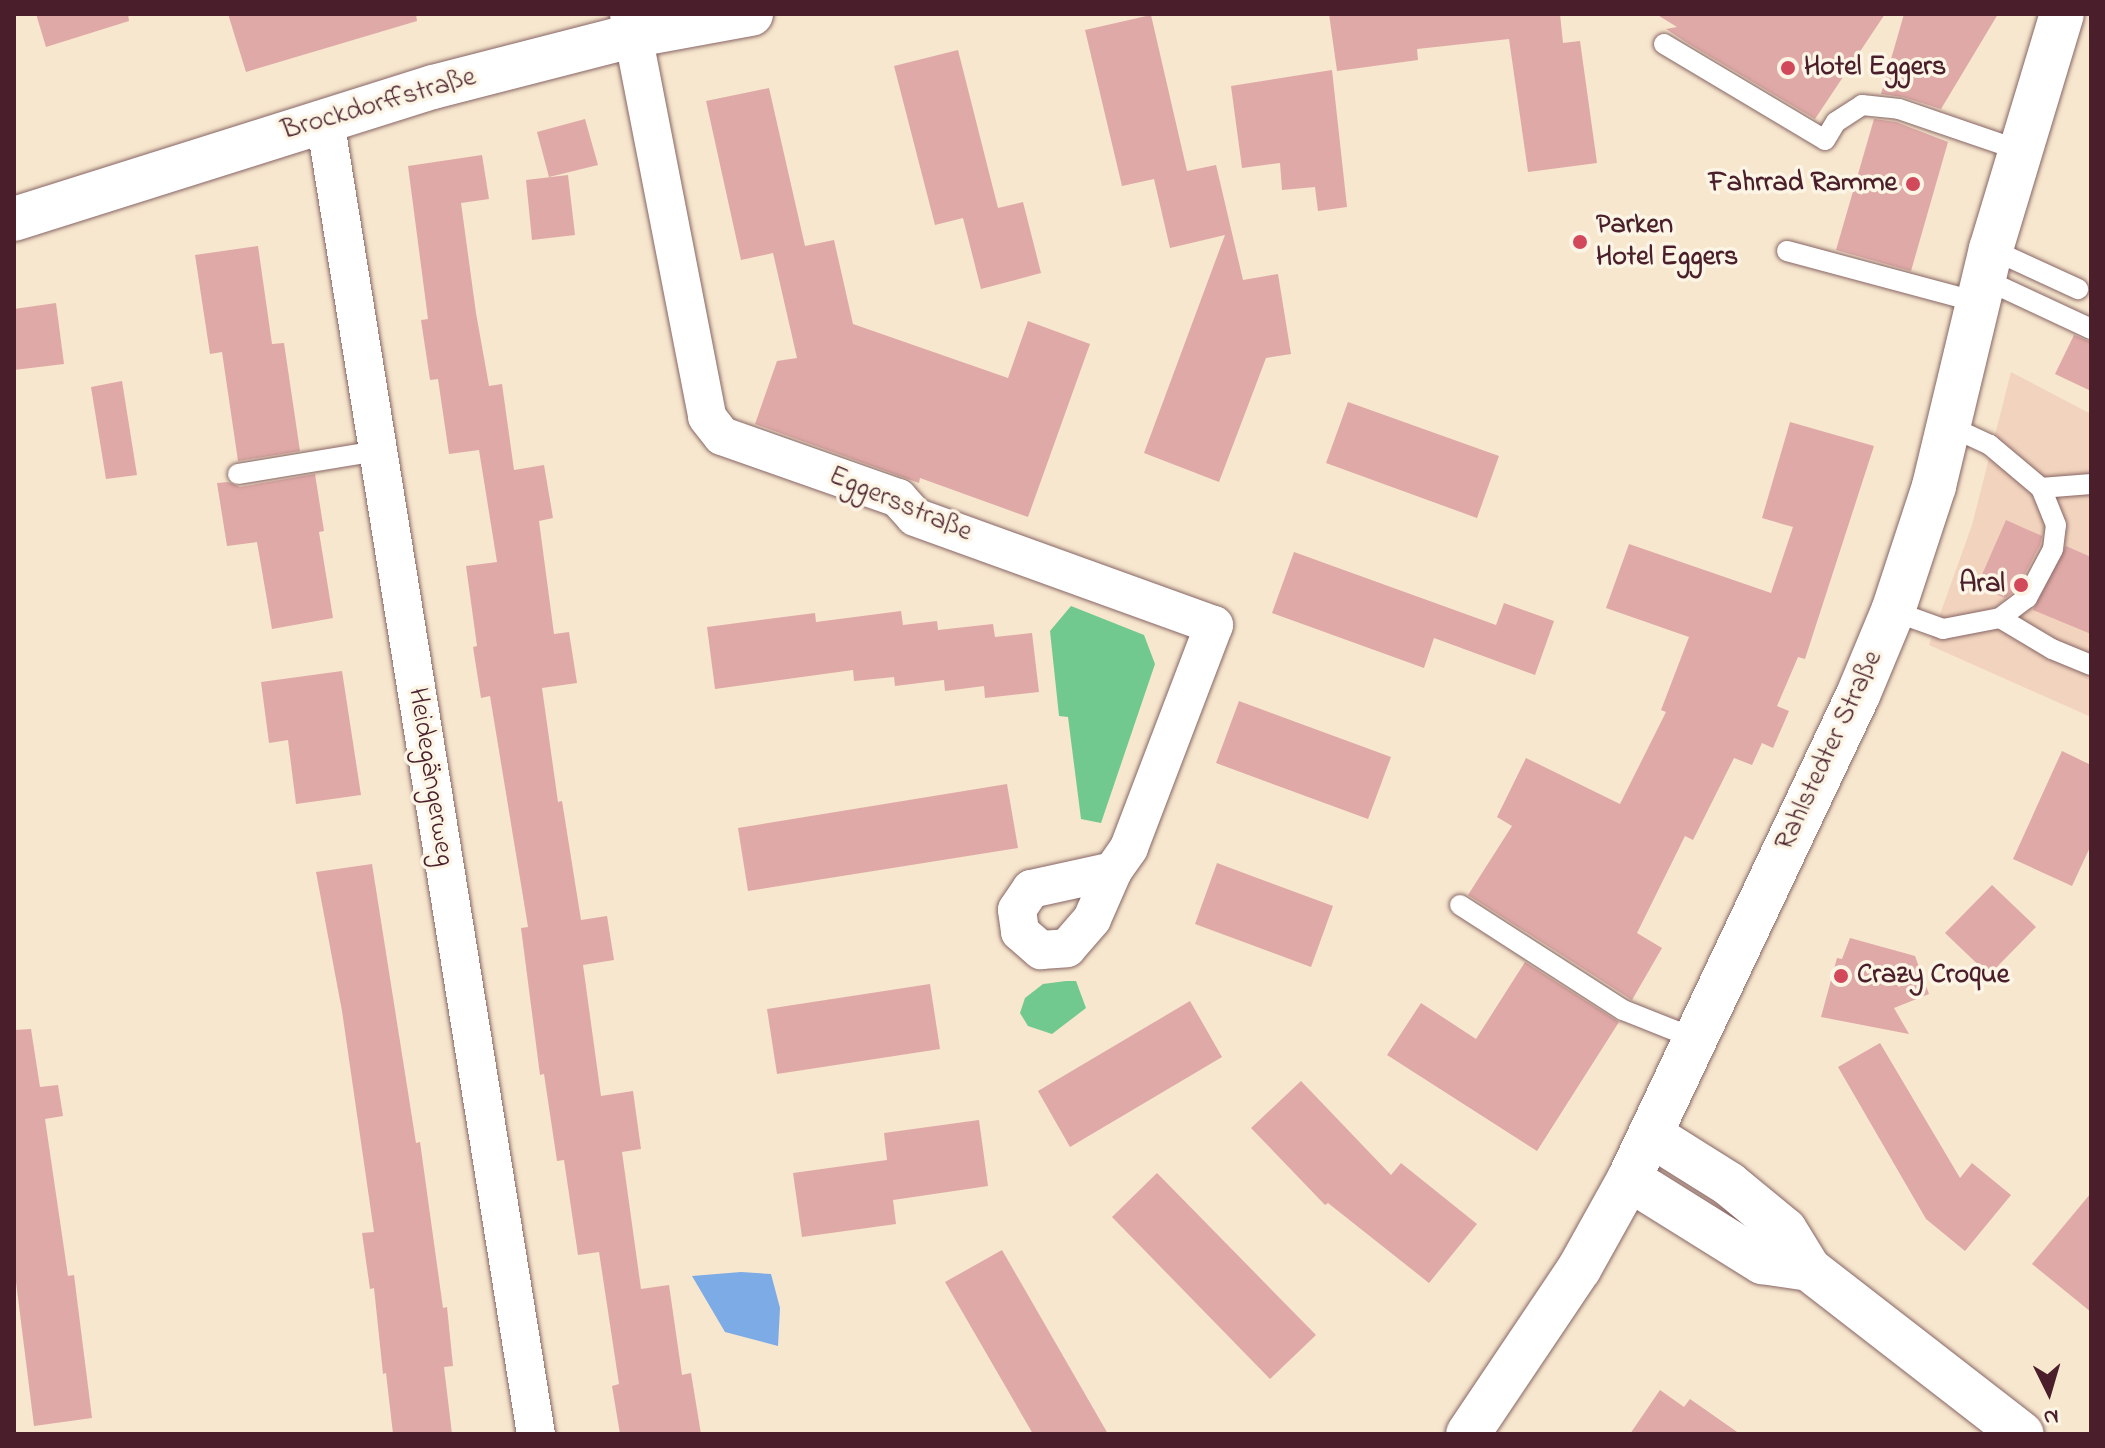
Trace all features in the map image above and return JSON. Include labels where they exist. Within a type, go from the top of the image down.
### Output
[{"type":"main road","name":"Brockdorffstraße","points":[[14,219],[632,24],[751,14]]},
{"type":"main road","name":"Rahlstedter Straße","points":[[1468,1434],[1579,1269],[1629,1179],[1858,695],[1893,611],[1934,486],[2019,150],[2062,14]]},
{"type":"main road","points":[[1651,1135],[1729,1184],[1785,1230],[1809,1269],[2022,1434]]},
{"type":"main road","points":[[1629,1179],[1762,1262],[1809,1269]]},
{"type":"street","name":"Eggersstraße","points":[[632,24],[707,417],[722,436],[898,498],[915,517],[1214,625],[1135,834],[1113,871]]},
{"type":"street","name":"Heidegängerweg","points":[[325,120],[536,1434]]},
{"type":"lane","points":[[1664,44],[1825,140],[1836,122],[1862,105],[1899,109],[2019,150]]},
{"type":"lane","points":[[1787,251],[2078,289]]},
{"type":"lane","points":[[1985,277],[2091,329]]},
{"type":"lane","points":[[1893,611],[1943,629],[2000,618],[2027,598],[2053,549],[2056,525],[2041,488],[1990,445],[1949,426]]},
{"type":"lane","points":[[238,474],[377,451]]},
{"type":"lane","points":[[2041,488],[2091,484]]},
{"type":"lane","points":[[2000,618],[2052,649],[2091,665]]},
{"type":"lane","points":[[1460,905],[1623,1010],[1696,1039]]},
{"type":"shaded area","name":"Aral","points":[[2011,372],[2091,414],[2091,717],[1929,645],[1972,525]]},
{"type":"green space","points":[[1071,606],[1144,635],[1155,664],[1101,823],[1081,819],[1068,717],[1059,716],[1050,631]]},
{"type":"green space","points":[[1076,981],[1086,1008],[1052,1034],[1028,1026],[1020,1013],[1025,998],[1043,984]]},
{"type":"water","points":[[741,1272],[771,1274],[780,1308],[778,1346],[725,1332],[692,1276]]},
{"type":"building","points":[[36,14],[128,14],[129,21],[46,47]]},
{"type":"building","points":[[228,14],[416,14],[417,21],[246,72]]},
{"type":"building","points":[[1329,14],[1560,14],[1563,43],[1580,41],[1597,163],[1528,172],[1509,39],[1417,49],[1418,60],[1337,71]]},
{"type":"building","points":[[1656,14],[1885,14],[1815,119],[1666,29],[1677,27]]},
{"type":"building","points":[[1904,14],[1998,14],[1941,109],[1903,97],[1881,94]]},
{"type":"building","points":[[1151,15],[1187,171],[1216,165],[1243,280],[1278,274],[1291,354],[1266,358],[1219,482],[1144,453],[1225,235],[1170,248],[1154,179],[1122,186],[1085,30]]},
{"type":"building","points":[[958,50],[998,208],[1023,202],[1041,273],[981,289],[963,218],[935,225],[894,66]]},
{"type":"building","points":[[1332,70],[1347,207],[1318,211],[1315,187],[1282,190],[1280,163],[1242,168],[1231,86]]},
{"type":"building","points":[[769,88],[805,246],[834,240],[853,324],[1008,378],[1028,321],[1090,344],[1028,517],[920,478],[919,483],[755,424],[777,361],[797,358],[773,253],[741,260],[706,101]]},
{"type":"building","points":[[585,119],[598,165],[549,177],[537,132]]},
{"type":"building","points":[[1874,119],[1896,122],[1948,142],[1911,271],[1836,250]]},
{"type":"building","points":[[482,155],[489,199],[461,203],[476,313],[489,386],[502,384],[514,470],[544,465],[553,518],[539,521],[554,634],[569,632],[577,683],[542,688],[558,802],[562,801],[581,920],[607,916],[614,960],[583,965],[601,1096],[633,1091],[641,1149],[622,1152],[641,1289],[669,1285],[682,1375],[691,1373],[701,1434],[620,1434],[612,1386],[619,1384],[599,1252],[578,1255],[564,1160],[557,1161],[544,1074],[540,1075],[521,928],[528,927],[490,696],[481,698],[466,566],[497,562],[479,450],[449,454],[438,379],[430,380],[421,320],[428,319],[408,166]]},
{"type":"building","points":[[568,175],[575,235],[532,240],[526,180]]},
{"type":"building","points":[[258,246],[272,344],[284,343],[300,451],[238,461],[222,352],[210,354],[195,255]]},
{"type":"building","points":[[56,303],[64,364],[14,370],[14,309]]},
{"type":"building","points":[[2074,335],[2091,342],[2091,391],[2055,374]]},
{"type":"building","points":[[122,381],[137,475],[106,479],[91,387]]},
{"type":"building","points":[[1348,402],[1499,456],[1477,518],[1326,463]]},
{"type":"building","points":[[1790,422],[1874,446],[1805,659],[1798,657],[1777,706],[1789,711],[1773,748],[1762,743],[1752,765],[1734,758],[1693,840],[1685,836],[1637,933],[1662,948],[1632,1000],[1468,895],[1512,826],[1497,817],[1526,758],[1620,804],[1666,712],[1661,710],[1689,637],[1606,608],[1629,544],[1771,593],[1793,527],[1762,518]]},
{"type":"building","points":[[315,474],[324,531],[319,532],[333,618],[272,629],[257,542],[227,546],[217,483],[228,482],[240,487]]},
{"type":"building","points":[[2006,520],[2042,536],[2017,589],[2005,598],[1977,586]]},
{"type":"building","points":[[2066,546],[2091,557],[2091,634],[2033,610]]},
{"type":"building","points":[[1294,552],[1496,625],[1504,603],[1554,621],[1535,675],[1434,638],[1424,668],[1272,613]]},
{"type":"building","points":[[901,611],[903,625],[937,621],[938,630],[993,624],[995,637],[1032,633],[1039,692],[985,698],[984,686],[945,691],[944,680],[895,686],[894,677],[854,681],[853,670],[715,689],[707,627],[815,613],[816,622]]},
{"type":"building","points":[[342,671],[361,795],[296,804],[288,740],[269,743],[261,682]]},
{"type":"building","points":[[1239,701],[1391,757],[1368,819],[1216,763]]},
{"type":"building","points":[[2062,751],[2091,765],[2091,845],[2072,886],[2013,859]]},
{"type":"building","points":[[1007,784],[1018,848],[748,891],[738,828]]},
{"type":"building","points":[[1217,863],[1333,906],[1311,967],[1195,924]]},
{"type":"building","points":[[372,864],[416,1143],[420,1142],[443,1308],[447,1307],[453,1366],[444,1367],[452,1434],[393,1434],[374,1288],[370,1289],[362,1233],[374,1232],[342,1011],[316,872]]},
{"type":"building","points":[[1992,885],[2036,927],[1989,975],[1945,933]]},
{"type":"building","points":[[1850,938],[1915,956],[1929,994],[1894,1008],[1909,1034],[1821,1017],[1837,958],[1842,959]]},
{"type":"building","points":[[1525,962],[1619,1022],[1537,1151],[1387,1055],[1421,1003],[1476,1039]]},
{"type":"building","points":[[930,984],[940,1049],[777,1074],[767,1009]]},
{"type":"building","points":[[1190,1001],[1222,1057],[1070,1147],[1038,1091]]},
{"type":"building","points":[[31,1029],[40,1087],[58,1085],[63,1116],[45,1119],[68,1276],[74,1275],[92,1418],[34,1426],[14,1266],[14,1030]]},
{"type":"building","points":[[1880,1043],[1960,1178],[1972,1163],[2011,1195],[1965,1251],[1926,1219],[1838,1067]]},
{"type":"building","points":[[1301,1081],[1391,1175],[1401,1163],[1477,1224],[1429,1283],[1328,1203],[1325,1205],[1251,1128]]},
{"type":"building","points":[[979,1120],[988,1186],[893,1200],[896,1224],[802,1237],[793,1173],[887,1160],[884,1133]]},
{"type":"building","points":[[1157,1173],[1316,1335],[1270,1379],[1112,1217]]},
{"type":"building","points":[[2091,1193],[2091,1312],[2032,1264]]},
{"type":"building","points":[[1002,1250],[1108,1434],[1033,1434],[945,1282]]},
{"type":"building","points":[[1660,1390],[1684,1407],[1690,1399],[1740,1434],[1630,1434]]},
{"type":"place","name":"Hotel Eggers","points":[[1788,68]]},
{"type":"place","name":"Fahrrad Ramme","points":[[1913,184]]},
{"type":"place","name":"Parken Hotel Eggers","points":[[1580,242]]},
{"type":"place","name":"Aral","points":[[2021,585]]},
{"type":"place","name":"Crazy Croque","points":[[1841,976]]}]
